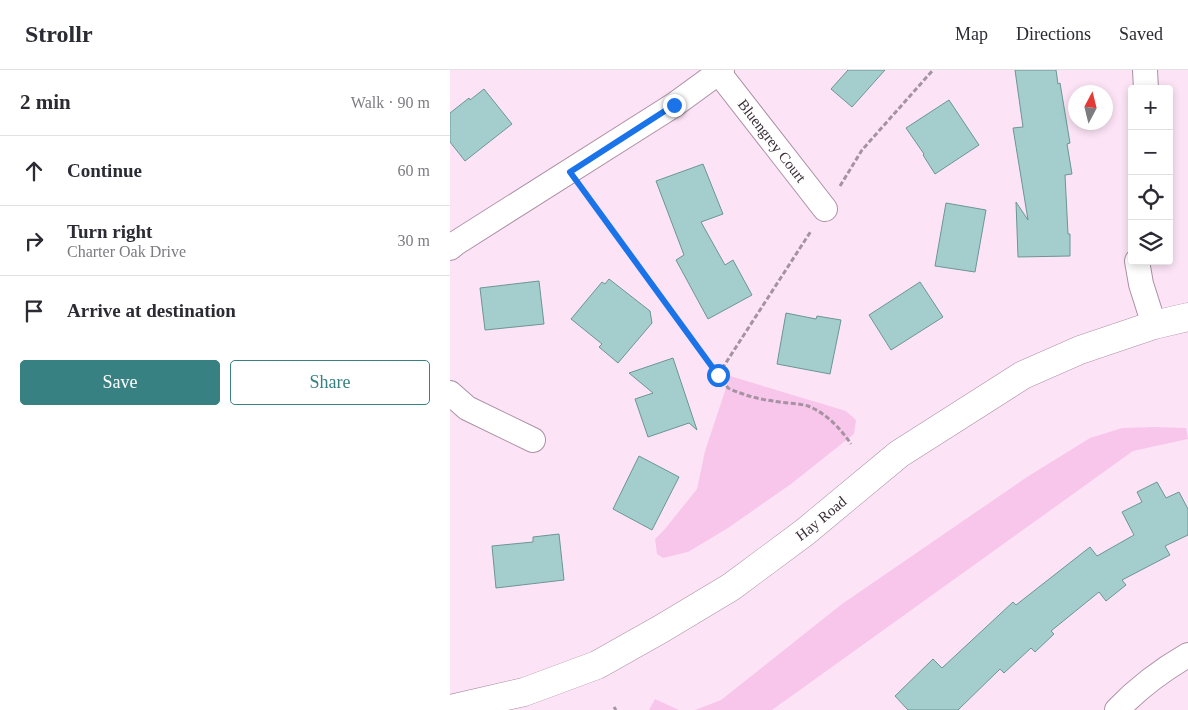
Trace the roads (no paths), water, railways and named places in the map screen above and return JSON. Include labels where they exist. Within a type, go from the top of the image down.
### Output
[{"type":"street","points":[[1145,70],[1146,85]]},
{"type":"street","points":[[450,248],[674,105],[720,72]]},
{"type":"street","name":"Bluengrey Court","points":[[720,72],[825,208]]},
{"type":"street","points":[[1138,265],[1141,284],[1154,325]]},
{"type":"street","name":"Hay Road","points":[[450,709],[524,692],[597,665],[731,587],[805,532],[899,454],[1023,375],[1080,350],[1154,325],[1188,317]]},
{"type":"street","points":[[450,393],[467,408],[533,440]]},
{"type":"street","points":[[1117,710],[1165,668],[1188,655]]}]
